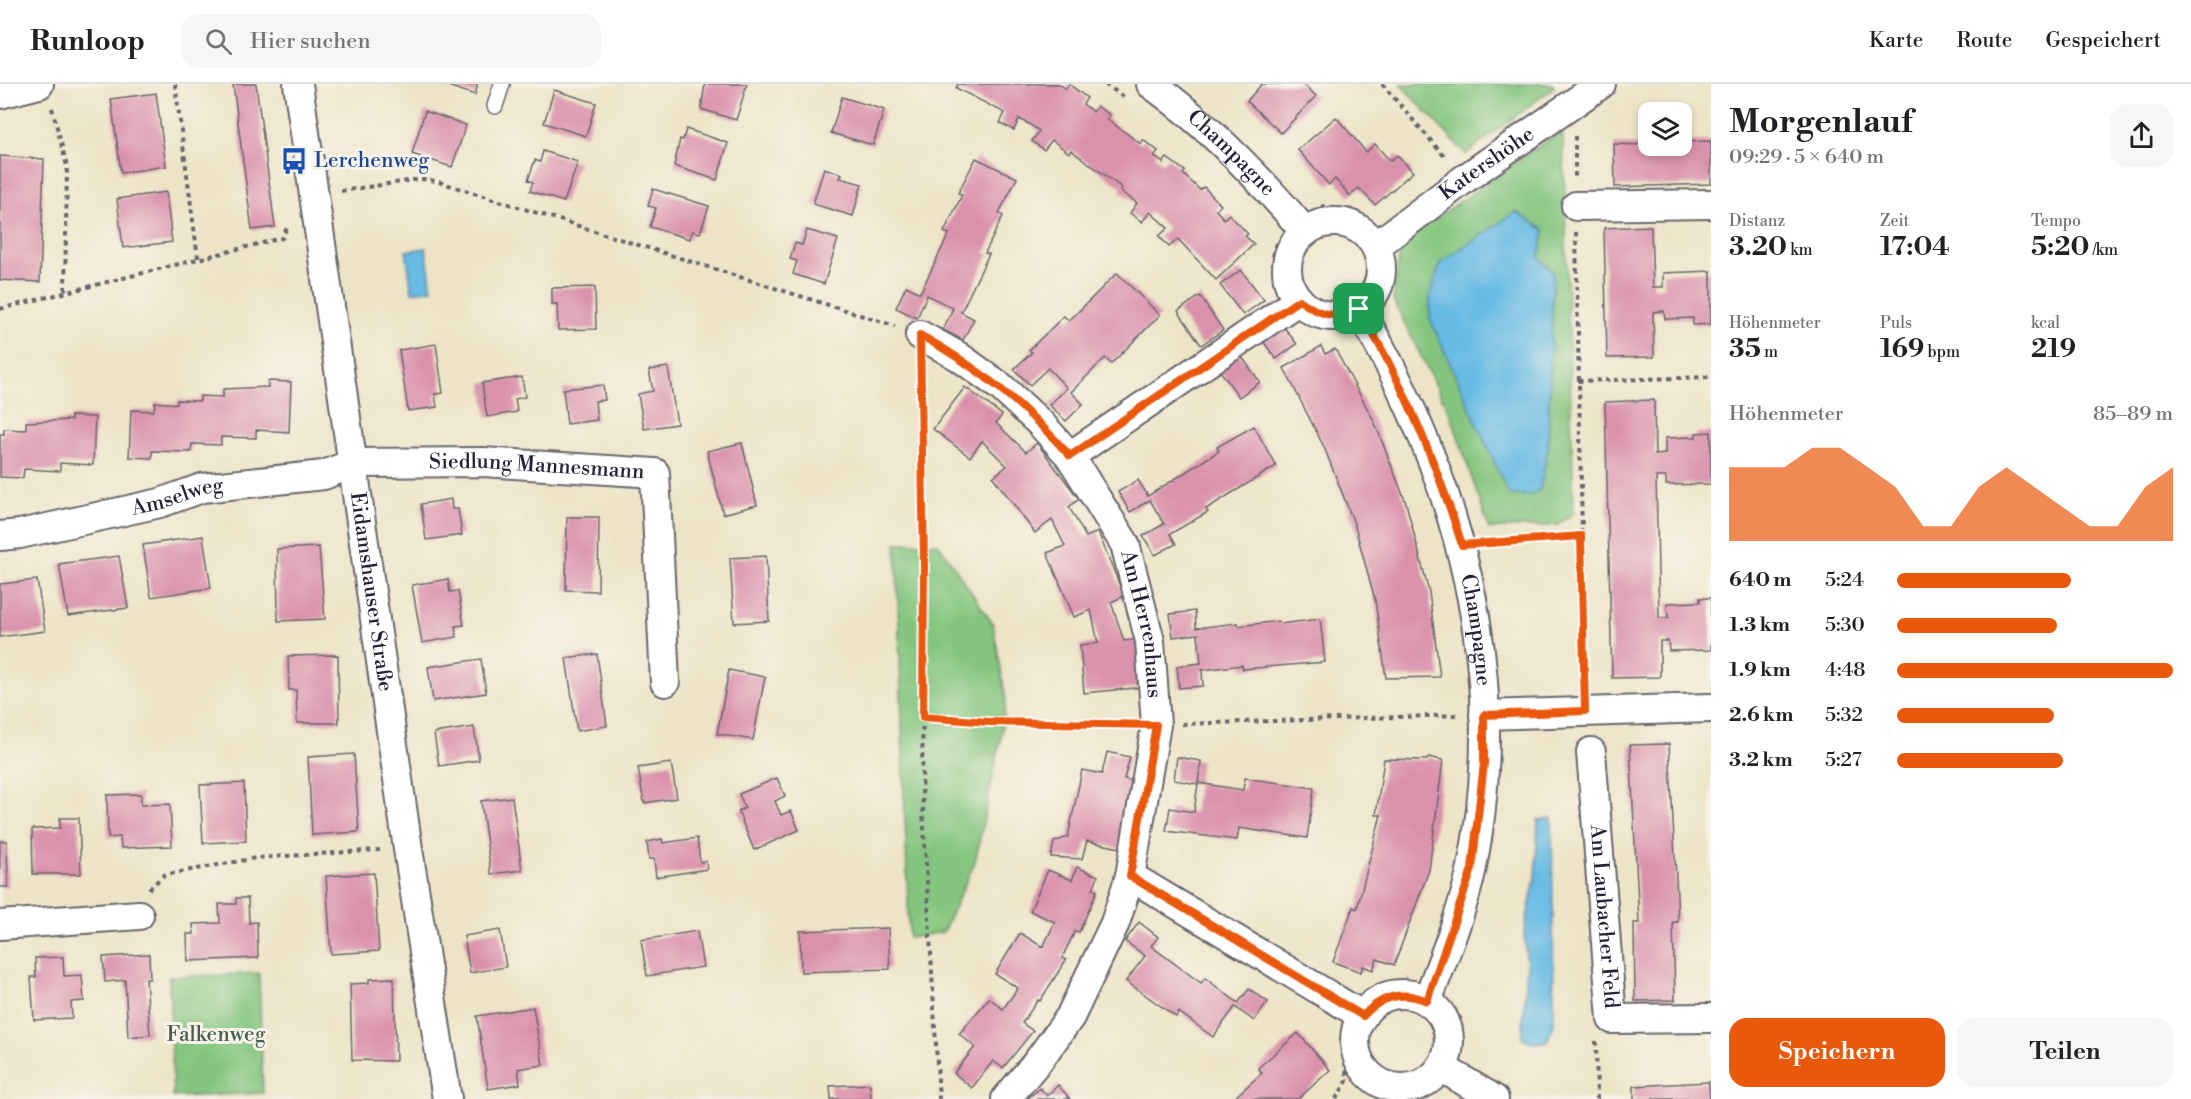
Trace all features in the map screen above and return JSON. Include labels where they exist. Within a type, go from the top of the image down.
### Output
[{"type":"street","name":"Eidamshauser Straße","points":[[298,84],[408,849],[447,1099]]},
{"type":"street","name":"Champagne","points":[[1151,84],[1201,123],[1240,160],[1305,232]]},
{"type":"street","name":"Katershöhe","points":[[1381,242],[1463,180],[1574,100],[1600,84]]},
{"type":"street","points":[[0,94],[45,94]]},
{"type":"street","points":[[1576,206],[1711,204]]},
{"type":"street","points":[[1337,221],[1358,228],[1381,242],[1381,274],[1372,297],[1359,309],[1341,316],[1319,314],[1293,304],[1287,267],[1295,242],[1305,232],[1319,224],[1337,221]]},
{"type":"street","points":[[1070,456],[1232,343],[1293,304]]},
{"type":"street","name":"Champagne","points":[[1359,309],[1405,392],[1426,439],[1462,545],[1483,670],[1466,715],[1484,763],[1472,869],[1427,1001]]},
{"type":"street","name":"Am Herrenhaus","points":[[920,335],[958,356],[1001,387],[1040,423],[1070,456],[1125,544],[1150,641],[1156,725],[1130,876],[1115,923],[1070,1017],[1038,1061],[1006,1099]]},
{"type":"street","name":"Siedlung Mannesmann","points":[[354,463],[483,462],[655,473],[665,682]]},
{"type":"street","name":"Amselweg","points":[[0,536],[20,534],[160,503],[202,488],[324,475],[354,463]]},
{"type":"street","points":[[1466,715],[1711,708]]},
{"type":"street","name":"Am Laubacher Feld","points":[[1591,752],[1612,1019],[1711,1018]]},
{"type":"street","points":[[1130,876],[1357,1013]]},
{"type":"street","points":[[0,925],[130,916]]},
{"type":"street","points":[[1412,994],[1427,1001],[1439,1012],[1449,1030],[1448,1051],[1441,1067],[1423,1084],[1405,1089],[1370,1090],[1356,1048],[1357,1013],[1397,995],[1412,994]]},
{"type":"street","points":[[1441,1067],[1494,1099]]},
{"type":"lane","points":[[495,106],[502,84]]},
{"type":"path","points":[[175,84],[198,258]]},
{"type":"path","points":[[1382,84],[1463,180]]},
{"type":"path","points":[[45,94],[67,166],[65,293]]},
{"type":"path","points":[[1574,100],[1585,711]]},
{"type":"path","points":[[315,199],[335,195],[344,189],[421,179],[436,182],[776,286],[920,335],[924,564],[922,791],[939,1099]]},
{"type":"path","points":[[1321,207],[1354,210],[1374,224],[1381,242]]},
{"type":"path","points":[[0,309],[282,238],[289,229],[288,220]]},
{"type":"path","points":[[1277,243],[1272,269],[1275,290],[1293,304]]},
{"type":"path","points":[[1342,333],[1348,338]]},
{"type":"path","points":[[1578,381],[1711,377]]},
{"type":"path","points":[[1462,545],[1581,536]]},
{"type":"path","points":[[923,717],[989,722],[1156,725],[1466,715]]},
{"type":"path","points":[[130,916],[164,875],[256,858],[408,849]]},
{"type":"path","points":[[1336,1099],[1347,1081],[1342,1040],[1345,1023],[1357,1013],[1371,990],[1403,980],[1411,971]]},
{"type":"green space","points":[[1400,84],[1553,84],[1554,87],[1466,154]]},
{"type":"green space","points":[[1563,134],[1574,513],[1557,525],[1489,529],[1451,416],[1393,300],[1400,251],[1408,238],[1552,137]]},
{"type":"green space","points":[[896,543],[938,543],[993,624],[1006,700],[1000,742],[975,862],[943,932],[909,938]]},
{"type":"green space","name":"Falkenweg","points":[[259,973],[263,1093],[173,1097],[169,977]]},
{"type":"water","points":[[1516,212],[1545,230],[1539,257],[1553,272],[1548,447],[1540,489],[1533,495],[1509,495],[1430,319],[1430,294],[1441,262]]},
{"type":"water","points":[[426,248],[432,289],[412,292],[406,251]]},
{"type":"water","points":[[1552,818],[1554,1025],[1547,1041],[1535,1043],[1522,1038],[1527,966],[1524,933],[1535,879],[1538,820]]},
{"type":"building","points":[[233,84],[256,84],[275,227],[252,230]]},
{"type":"building","points":[[442,84],[477,84],[477,87],[475,95]]},
{"type":"building","points":[[705,84],[747,84],[736,120],[701,109]]},
{"type":"building","points":[[958,84],[1059,84],[1066,89],[1069,84],[1087,98],[1083,104],[1093,112],[1097,106],[1110,115],[1107,119],[1141,144],[1143,140],[1158,151],[1154,156],[1163,163],[1167,158],[1185,171],[1183,174],[1200,190],[1204,187],[1221,205],[1216,210],[1224,219],[1229,214],[1254,244],[1216,280],[1178,239],[1169,247],[1159,236],[1168,228],[1150,212],[1142,222],[1130,213],[1137,203],[1120,191],[1122,188],[1071,150],[1069,153],[1052,140],[1044,150],[1032,141],[1039,131],[1029,124],[1019,119],[1014,130],[1000,123],[1005,113],[956,88]]},
{"type":"building","points":[[1262,84],[1303,84],[1316,96],[1281,133],[1247,101]]},
{"type":"building","points":[[554,90],[596,103],[586,136],[544,123]]},
{"type":"building","points":[[156,93],[166,166],[121,173],[111,99]]},
{"type":"building","points":[[842,97],[884,110],[873,145],[831,133]]},
{"type":"building","points":[[425,111],[466,125],[452,167],[412,154]]},
{"type":"building","points":[[1336,117],[1366,152],[1375,144],[1390,161],[1397,155],[1413,172],[1375,205],[1359,188],[1350,196],[1335,179],[1329,185],[1298,150]]},
{"type":"building","points":[[686,129],[728,143],[717,180],[674,166],[680,139],[683,140]]},
{"type":"building","points":[[1711,141],[1711,184],[1615,187],[1614,144],[1638,145],[1638,156],[1692,156],[1692,142]]},
{"type":"building","points":[[543,151],[578,162],[564,202],[530,191],[533,182],[528,180],[535,160],[540,162]]},
{"type":"building","points":[[0,156],[44,159],[40,282],[0,280]]},
{"type":"building","points":[[976,158],[1017,178],[999,213],[1003,216],[985,253],[989,254],[961,312],[974,319],[963,340],[943,330],[953,308],[927,295],[917,318],[896,308],[906,286],[920,293],[949,234],[944,232],[962,195],[958,193]]},
{"type":"building","points":[[824,168],[842,174],[840,178],[862,184],[853,216],[813,204]]},
{"type":"building","points":[[653,189],[709,206],[700,233],[692,231],[690,239],[650,227],[656,208],[648,206]]},
{"type":"building","points":[[166,192],[172,242],[123,248],[117,199]]},
{"type":"building","points":[[1651,226],[1653,287],[1663,287],[1663,273],[1711,271],[1711,324],[1693,325],[1693,318],[1665,319],[1664,311],[1653,312],[1654,357],[1607,358],[1604,228]]},
{"type":"building","points":[[807,230],[838,239],[824,284],[793,274],[797,261],[790,259],[795,243],[802,245]]},
{"type":"building","points":[[1241,270],[1264,300],[1243,315],[1220,285]]},
{"type":"building","points":[[1117,273],[1160,315],[1111,364],[1105,358],[1071,392],[1083,404],[1066,421],[1049,405],[1067,388],[1048,368],[1030,385],[1014,369],[1032,352],[1029,350],[1064,316],[1069,321]]},
{"type":"building","points":[[595,287],[596,329],[558,330],[557,304],[552,304],[552,288]]},
{"type":"building","points":[[1200,296],[1223,330],[1201,345],[1178,311]]},
{"type":"building","points":[[1280,322],[1297,344],[1276,359],[1260,337]]},
{"type":"building","points":[[436,344],[443,393],[435,394],[437,407],[408,411],[399,350]]},
{"type":"building","points":[[1321,346],[1325,354],[1335,349],[1374,421],[1406,503],[1429,592],[1440,677],[1386,678],[1375,600],[1354,523],[1324,447],[1284,368]]},
{"type":"building","points":[[1239,353],[1260,382],[1239,397],[1218,368]]},
{"type":"building","points":[[668,367],[677,424],[644,429],[638,394],[653,391],[649,370]]},
{"type":"building","points":[[522,377],[525,397],[515,399],[517,412],[487,417],[482,383]]},
{"type":"building","points":[[268,381],[291,382],[289,432],[256,430],[256,438],[221,437],[221,445],[192,444],[191,452],[152,451],[152,458],[129,457],[131,410],[154,411],[155,402],[177,404],[177,400],[200,401],[200,396],[223,397],[223,389],[268,387]]},
{"type":"building","points":[[603,385],[605,400],[595,401],[597,420],[567,424],[563,389]]},
{"type":"building","points":[[965,387],[1002,415],[996,423],[1026,452],[1037,443],[1079,499],[1069,507],[1086,537],[1098,532],[1124,596],[1111,602],[1124,641],[1141,639],[1145,687],[1084,693],[1080,645],[1098,643],[1091,610],[1074,617],[1047,553],[1065,546],[1052,520],[1035,533],[993,477],[1007,466],[982,441],[970,457],[933,429]]},
{"type":"building","points":[[1654,400],[1655,455],[1665,454],[1665,438],[1696,437],[1696,433],[1711,432],[1711,484],[1666,485],[1666,477],[1656,477],[1659,618],[1668,618],[1667,603],[1700,602],[1700,598],[1711,598],[1711,650],[1669,651],[1668,641],[1660,641],[1660,677],[1612,678],[1605,402]]},
{"type":"building","points":[[71,416],[95,417],[93,465],[60,463],[60,471],[24,469],[23,478],[0,477],[0,434],[4,434],[4,429],[26,430],[26,422],[71,420]]},
{"type":"building","points":[[1254,426],[1276,466],[1206,509],[1208,512],[1170,534],[1176,544],[1155,555],[1143,536],[1164,524],[1150,500],[1130,512],[1118,492],[1138,480],[1148,496],[1219,451],[1217,447]]},
{"type":"building","points":[[742,443],[757,505],[723,514],[707,451]]},
{"type":"building","points":[[451,499],[452,509],[458,509],[462,535],[426,540],[421,504]]},
{"type":"building","points":[[567,517],[599,517],[598,591],[566,590]]},
{"type":"building","points":[[203,536],[211,588],[151,597],[143,545]]},
{"type":"building","points":[[319,547],[325,619],[278,621],[277,549]]},
{"type":"building","points":[[119,556],[128,608],[68,616],[59,564]]},
{"type":"building","points":[[766,556],[769,621],[734,623],[730,558]]},
{"type":"building","points":[[448,579],[450,592],[458,591],[464,625],[455,626],[457,637],[422,643],[412,585]]},
{"type":"building","points":[[37,580],[45,631],[0,637],[0,584]]},
{"type":"building","points":[[1195,611],[1196,628],[1279,621],[1280,624],[1320,619],[1325,662],[1243,669],[1242,665],[1202,670],[1203,686],[1179,688],[1177,666],[1201,663],[1198,634],[1173,637],[1170,614]]},
{"type":"building","points":[[597,654],[607,726],[577,731],[566,658]]},
{"type":"building","points":[[338,655],[339,723],[297,723],[296,690],[289,690],[288,656]]},
{"type":"building","points":[[481,659],[486,693],[433,701],[428,667]]},
{"type":"building","points":[[729,670],[765,677],[753,740],[717,734]]},
{"type":"building","points":[[474,727],[479,760],[439,766],[434,733]]},
{"type":"building","points":[[1669,744],[1678,922],[1673,922],[1675,1000],[1635,1001],[1634,923],[1639,923],[1630,745]]},
{"type":"building","points":[[1107,752],[1130,757],[1124,779],[1134,781],[1120,848],[1087,841],[1082,859],[1051,857],[1054,842],[1068,837],[1082,770],[1102,774]]},
{"type":"building","points":[[354,754],[359,832],[312,835],[308,757]]},
{"type":"building","points":[[1177,757],[1201,761],[1198,783],[1243,790],[1245,778],[1314,788],[1307,838],[1239,828],[1237,840],[1166,831],[1170,808],[1194,812],[1198,784],[1174,780]]},
{"type":"building","points":[[1428,757],[1443,760],[1429,870],[1394,965],[1377,959],[1373,970],[1363,966],[1361,972],[1333,962],[1353,907],[1357,909],[1381,815],[1376,815],[1384,759],[1427,760]]},
{"type":"building","points":[[671,763],[677,798],[644,803],[638,768]]},
{"type":"building","points":[[777,778],[785,796],[775,801],[781,815],[791,811],[799,830],[754,850],[738,811],[745,808],[739,794]]},
{"type":"building","points":[[244,783],[246,841],[203,843],[200,785]]},
{"type":"building","points":[[141,794],[141,805],[170,804],[172,846],[121,848],[120,837],[108,838],[107,795]]},
{"type":"building","points":[[512,797],[522,870],[491,874],[481,801]]},
{"type":"building","points":[[60,818],[79,818],[81,874],[33,874],[32,829],[60,828]]},
{"type":"building","points":[[697,838],[700,862],[706,861],[707,869],[656,877],[654,859],[649,859],[647,842],[662,839],[663,843]]},
{"type":"building","points":[[0,841],[7,841],[8,887],[0,887]]},
{"type":"building","points":[[1077,867],[1098,876],[1093,889],[1097,891],[1079,932],[1075,931],[1062,958],[1066,960],[1040,1001],[1038,1000],[1022,1023],[1033,1031],[1003,1068],[993,1061],[972,1088],[954,1073],[975,1047],[959,1034],[989,998],[1003,1009],[1018,988],[995,974],[1020,933],[1043,947],[1055,922],[1030,911],[1048,870],[1072,880]]},
{"type":"building","points":[[374,873],[379,951],[331,954],[326,876]]},
{"type":"building","points":[[236,898],[248,898],[249,923],[257,922],[258,958],[188,961],[187,934],[194,934],[193,924],[220,923],[219,904],[236,904]]},
{"type":"building","points":[[1139,922],[1158,937],[1151,946],[1201,983],[1205,978],[1238,1003],[1249,989],[1268,1002],[1254,1021],[1235,1007],[1213,1037],[1179,1012],[1176,1017],[1126,981],[1145,956],[1125,941]]},
{"type":"building","points":[[888,928],[890,969],[801,972],[800,931]]},
{"type":"building","points":[[500,930],[506,967],[470,973],[464,936]]},
{"type":"building","points":[[697,931],[703,967],[647,976],[641,940]]},
{"type":"building","points":[[149,954],[150,979],[146,979],[150,1035],[128,1037],[125,980],[105,982],[103,957]]},
{"type":"building","points":[[63,957],[64,976],[82,975],[84,1001],[71,1002],[72,1018],[34,1020],[31,977],[36,977],[35,958]]},
{"type":"building","points":[[394,978],[396,1061],[352,1060],[350,984],[369,983],[369,979]]},
{"type":"building","points":[[533,1007],[543,1065],[518,1069],[520,1084],[488,1089],[477,1016]]},
{"type":"building","points":[[1298,1033],[1330,1070],[1298,1099],[1233,1099],[1262,1073],[1258,1068]]},
{"type":"building","points":[[1709,1082],[1710,1099],[1634,1099],[1634,1086]]},
{"type":"building","points":[[870,1084],[871,1099],[831,1099],[830,1086]]},
{"type":"building","points":[[1058,1085],[1070,1099],[1027,1099],[1040,1088],[1047,1096]]},
{"type":"place","name":"Lerchenweg","points":[[294,161]]},
{"type":"route","points":[[1299,300],[1319,314],[1341,316],[1359,309],[1405,392],[1430,449],[1462,545],[1581,536],[1585,711],[1484,715],[1484,763],[1472,869],[1427,1001],[1412,994],[1397,995],[1373,1004],[1363,1016],[1130,876],[1156,725],[989,722],[923,717],[924,564],[920,335],[958,356],[1001,387],[1040,423],[1070,456],[1164,393],[1232,343],[1299,300]]}]
